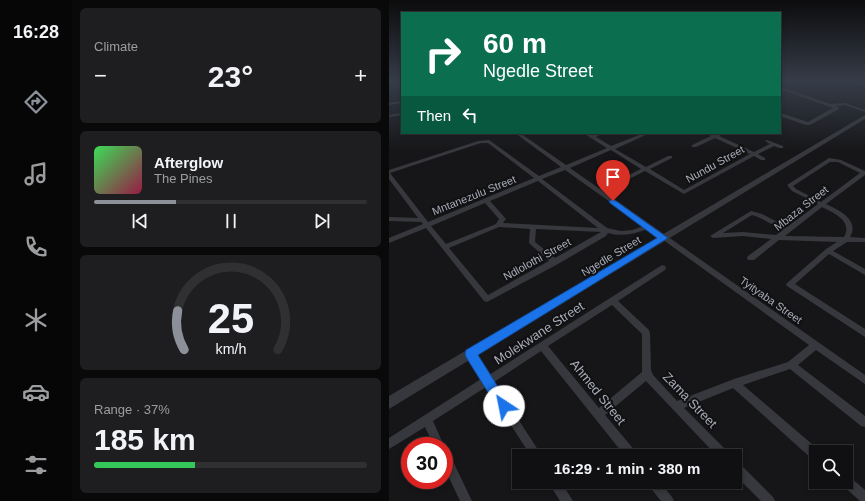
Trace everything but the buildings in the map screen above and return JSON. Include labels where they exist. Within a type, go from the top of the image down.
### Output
[{"type":"street","points":[[831,105],[840,104]]},
{"type":"street","points":[[846,104],[865,111]]},
{"type":"street","points":[[781,114],[808,124],[837,109],[831,105]]},
{"type":"street","points":[[389,118],[401,114]]},
{"type":"street","name":"Ngedle Street","points":[[389,403],[865,117]]},
{"type":"street","name":"Tyityaba Street","points":[[518,134],[865,380]]},
{"type":"street","name":"Nundu Street","points":[[587,134],[684,192],[774,144]]},
{"type":"street","points":[[592,137],[599,134]]},
{"type":"street","name":"Mntanezulu Street","points":[[389,241],[425,223],[487,201],[645,134]]},
{"type":"street","name":"Nundu Street","points":[[710,134],[754,154]]},
{"type":"street","points":[[694,146],[720,134]]},
{"type":"street","points":[[767,141],[781,147]]},
{"type":"street","points":[[389,172],[480,142],[491,142],[538,180],[605,230],[613,233],[622,233],[648,227]]},
{"type":"street","points":[[754,154],[763,159]]},
{"type":"street","points":[[619,182],[670,157]]},
{"type":"street","points":[[864,173],[839,162],[829,160],[790,185],[794,190],[837,212],[847,221],[851,228],[846,239],[829,251],[791,284],[865,333]]},
{"type":"street","name":"Mbaza Street","points":[[751,258],[864,173]]},
{"type":"street","name":"Ndlolothi Street","points":[[389,175],[425,223],[487,299],[599,238],[605,234],[605,230]]},
{"type":"street","points":[[487,201],[503,219],[498,225]]},
{"type":"street","points":[[788,230],[761,215],[751,213],[713,236],[743,234],[779,238],[865,240]]},
{"type":"street","points":[[389,220],[425,223]]},
{"type":"street","points":[[445,247],[498,225],[605,230]]},
{"type":"street","points":[[533,227],[532,243],[555,262]]},
{"type":"street","points":[[829,251],[865,272]]},
{"type":"street","name":"Molekwane Street","points":[[389,444],[662,268]]},
{"type":"street","name":"Zama Street","points":[[613,300],[646,332],[647,374],[718,449]]},
{"type":"street","points":[[676,406],[734,383],[791,365],[816,345]]},
{"type":"street","name":"Ahmed Street","points":[[542,346],[626,449]]},
{"type":"street","points":[[471,354],[487,381],[532,449]]},
{"type":"street","points":[[791,365],[865,422]]},
{"type":"street","points":[[598,415],[647,374]]},
{"type":"street","points":[[734,383],[809,449]]},
{"type":"street","points":[[427,420],[435,437]]},
{"type":"street","points":[[453,474],[466,501]]},
{"type":"street","points":[[742,474],[769,501]]},
{"type":"street","points":[[853,487],[865,498]]},
{"type":"street","points":[[559,489],[567,501]]},
{"type":"street","points":[[659,489],[668,501]]},
{"type":"route","points":[[504,406],[471,354],[664,238],[613,201]]}]
